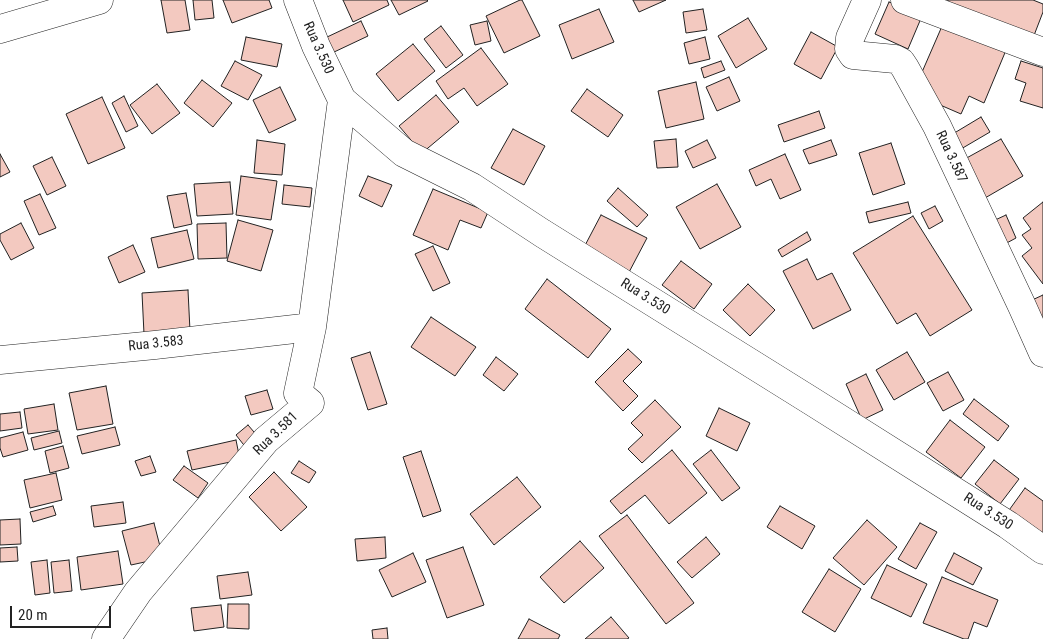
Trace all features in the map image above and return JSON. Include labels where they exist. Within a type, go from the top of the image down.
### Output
[{"type":"street","points":[[0,29],[99,0]]},
{"type":"street","name":"Rua 3.530","points":[[298,0],[316,46],[342,100],[404,153],[472,186],[542,233],[1008,524],[1043,550]]},
{"type":"street","name":"Rua 3.587","points":[[867,0],[850,38],[848,49],[853,55],[895,60],[901,62],[905,68],[937,126],[1043,353]]},
{"type":"street","points":[[905,0],[1043,52]]},
{"type":"street","name":"Rua 3.581","points":[[106,639],[138,592],[266,440],[310,402],[298,393],[312,327],[342,100]]},
{"type":"street","name":"Rua 3.583","points":[[0,360],[312,327]]},
{"type":"building","points":[[161,0],[185,0],[190,30],[167,33]]},
{"type":"building","points":[[193,0],[212,0],[214,18],[195,20]]},
{"type":"building","points":[[223,0],[269,0],[272,8],[232,23]]},
{"type":"building","points":[[343,0],[387,0],[389,5],[353,22]]},
{"type":"building","points":[[391,0],[427,0],[428,1],[399,15]]},
{"type":"building","points":[[522,0],[540,36],[504,53],[486,16]]},
{"type":"building","points":[[633,0],[666,0],[639,12]]},
{"type":"building","points":[[948,0],[1033,0],[1043,4],[1043,12],[1033,38],[947,4]]},
{"type":"building","points":[[889,2],[922,16],[908,49],[875,34]]},
{"type":"building","points":[[599,9],[614,42],[572,59],[559,25]]},
{"type":"building","points":[[703,9],[707,30],[686,33],[683,12]]},
{"type":"building","points":[[946,17],[1009,43],[984,103],[969,96],[961,114],[924,98],[930,84],[919,79]]},
{"type":"building","points":[[748,18],[767,49],[736,68],[718,36]]},
{"type":"building","points":[[361,21],[368,36],[332,53],[325,38]]},
{"type":"building","points":[[487,21],[491,41],[475,45],[470,25]]},
{"type":"building","points":[[441,26],[463,55],[446,68],[424,39]]},
{"type":"building","points":[[811,32],[838,47],[821,79],[794,64]]},
{"type":"building","points":[[246,37],[282,44],[277,67],[241,60]]},
{"type":"building","points":[[705,37],[710,59],[689,64],[684,43]]},
{"type":"building","points":[[413,44],[435,71],[398,101],[376,74]]},
{"type":"building","points":[[481,48],[508,84],[477,106],[464,88],[448,99],[436,81]]},
{"type":"building","points":[[235,61],[262,75],[248,100],[221,86]]},
{"type":"building","points":[[721,61],[725,70],[704,78],[701,68]]},
{"type":"building","points":[[1021,61],[1043,68],[1043,108],[1020,101],[1026,83],[1015,79]]},
{"type":"building","points":[[729,77],[740,101],[717,111],[706,87]]},
{"type":"building","points":[[202,80],[232,103],[213,127],[184,103]]},
{"type":"building","points":[[696,82],[704,119],[666,128],[658,91]]},
{"type":"building","points":[[157,84],[180,113],[152,134],[130,105]]},
{"type":"building","points":[[280,87],[296,120],[269,133],[253,100]]},
{"type":"building","points":[[587,89],[623,115],[608,137],[571,111]]},
{"type":"building","points":[[436,95],[459,122],[422,153],[399,126]]},
{"type":"building","points":[[124,96],[138,126],[126,132],[112,103]]},
{"type":"building","points":[[102,97],[125,148],[88,164],[66,114]]},
{"type":"building","points":[[819,111],[825,128],[784,142],[778,125]]},
{"type":"building","points":[[981,117],[990,132],[961,149],[951,135]]},
{"type":"building","points":[[513,129],[545,146],[524,185],[491,168]]},
{"type":"building","points":[[676,139],[678,167],[657,168],[654,141]]},
{"type":"building","points":[[1001,139],[1023,176],[985,198],[963,160]]},
{"type":"building","points":[[257,140],[285,144],[282,175],[254,173]]},
{"type":"building","points":[[707,140],[716,158],[693,168],[685,151]]},
{"type":"building","points":[[831,140],[837,155],[809,164],[803,150]]},
{"type":"building","points":[[891,143],[905,184],[873,195],[859,153]]},
{"type":"building","points":[[0,154],[10,172],[0,177]]},
{"type":"building","points":[[785,154],[801,190],[780,199],[771,179],[756,186],[749,170]]},
{"type":"building","points":[[52,157],[66,186],[47,195],[33,166]]},
{"type":"building","points":[[241,176],[277,181],[271,220],[236,215]]},
{"type":"building","points":[[368,176],[392,185],[382,207],[359,196]]},
{"type":"building","points":[[230,182],[233,214],[197,216],[194,184]]},
{"type":"building","points":[[717,184],[741,227],[700,249],[676,207]]},
{"type":"building","points":[[284,185],[312,188],[310,207],[282,204]]},
{"type":"building","points":[[618,188],[648,215],[637,227],[607,201]]},
{"type":"building","points":[[433,189],[488,212],[481,228],[460,220],[448,250],[413,235]]},
{"type":"building","points":[[186,193],[192,224],[174,228],[167,196]]},
{"type":"building","points":[[40,194],[56,228],[39,235],[24,201]]},
{"type":"building","points":[[908,202],[911,213],[869,223],[866,212]]},
{"type":"building","points":[[1043,202],[1043,284],[1022,256],[1032,248],[1022,235],[1031,229],[1023,218]]},
{"type":"building","points":[[935,206],[943,221],[929,229],[921,213]]},
{"type":"building","points":[[601,215],[647,238],[627,276],[581,253]]},
{"type":"building","points":[[1006,215],[1016,238],[1003,245],[993,221]]},
{"type":"building","points":[[913,216],[972,310],[930,336],[916,313],[897,324],[853,253]]},
{"type":"building","points":[[238,220],[273,230],[261,271],[227,261]]},
{"type":"building","points":[[21,223],[34,248],[11,260],[0,240],[0,234]]},
{"type":"building","points":[[226,223],[227,258],[198,259],[197,224]]},
{"type":"building","points":[[187,230],[194,259],[158,268],[151,238]]},
{"type":"building","points":[[807,232],[811,240],[782,257],[778,250]]},
{"type":"building","points":[[133,245],[145,272],[119,283],[108,257]]},
{"type":"building","points":[[433,246],[450,283],[433,291],[415,254]]},
{"type":"building","points":[[807,259],[817,280],[832,273],[851,310],[813,329],[783,271]]},
{"type":"building","points":[[681,261],[712,284],[694,309],[662,285]]},
{"type":"building","points":[[547,279],[611,329],[588,358],[525,309]]},
{"type":"building","points":[[748,284],[775,310],[750,336],[723,310]]},
{"type":"building","points":[[188,290],[190,331],[144,334],[142,293]]},
{"type":"building","points":[[1043,295],[1043,327],[1030,301]]},
{"type":"building","points":[[431,317],[476,347],[455,376],[411,347]]},
{"type":"building","points":[[628,349],[642,362],[623,381],[638,396],[623,411],[595,382]]},
{"type":"building","points":[[370,352],[387,404],[368,410],[351,358]]},
{"type":"building","points":[[907,352],[925,382],[894,400],[876,370]]},
{"type":"building","points":[[496,357],[518,374],[504,391],[483,375]]},
{"type":"building","points":[[948,372],[964,400],[943,411],[927,383]]},
{"type":"building","points":[[866,374],[883,410],[862,420],[846,384]]},
{"type":"building","points":[[106,386],[113,424],[77,430],[69,393]]},
{"type":"building","points":[[267,390],[273,409],[251,415],[245,396]]},
{"type":"building","points":[[974,399],[1009,426],[998,441],[963,414]]},
{"type":"building","points":[[655,400],[681,427],[642,463],[628,449],[643,435],[631,423]]},
{"type":"building","points":[[54,404],[58,430],[28,434],[24,409]]},
{"type":"building","points":[[719,408],[750,423],[737,451],[706,436]]},
{"type":"building","points":[[20,412],[22,428],[0,431],[0,414]]},
{"type":"building","points":[[950,420],[985,447],[961,478],[926,452]]},
{"type":"building","points":[[248,425],[260,439],[247,449],[236,435]]},
{"type":"building","points":[[115,427],[120,445],[82,454],[77,436]]},
{"type":"building","points":[[59,431],[62,443],[34,450],[31,438]]},
{"type":"building","points":[[23,432],[28,450],[3,457],[0,448],[0,438]]},
{"type":"building","points":[[236,440],[240,460],[192,470],[187,451]]},
{"type":"building","points":[[63,446],[69,468],[50,473],[45,451]]},
{"type":"building","points":[[672,450],[707,493],[669,524],[645,495],[621,514],[610,501]]},
{"type":"building","points":[[711,450],[740,488],[722,501],[693,464]]},
{"type":"building","points":[[421,451],[441,511],[423,517],[403,457]]},
{"type":"building","points":[[150,456],[156,472],[141,476],[135,461]]},
{"type":"building","points":[[994,460],[1019,479],[1000,504],[975,484]]},
{"type":"building","points":[[299,461],[316,472],[309,483],[291,473]]},
{"type":"building","points":[[184,466],[208,483],[198,498],[173,480]]},
{"type":"building","points":[[274,472],[307,507],[281,531],[249,497]]},
{"type":"building","points":[[56,473],[62,500],[30,508],[24,480]]},
{"type":"building","points":[[517,477],[541,507],[494,545],[470,514]]},
{"type":"building","points":[[1025,488],[1043,501],[1043,538],[1007,513]]},
{"type":"building","points":[[123,502],[126,523],[94,527],[91,506]]},
{"type":"building","points":[[53,506],[56,515],[33,522],[30,512]]},
{"type":"building","points":[[780,506],[815,526],[802,549],[767,527]]},
{"type":"building","points":[[627,515],[694,603],[666,624],[599,536]]},
{"type":"building","points":[[20,519],[21,544],[0,545],[0,520]]},
{"type":"building","points":[[867,520],[897,547],[864,585],[833,558]]},
{"type":"building","points":[[154,523],[163,558],[131,565],[122,531]]},
{"type":"building","points":[[920,523],[937,532],[916,569],[898,559]]},
{"type":"building","points":[[385,537],[386,558],[357,561],[355,539]]},
{"type":"building","points":[[706,537],[720,554],[692,578],[677,562]]},
{"type":"building","points":[[580,541],[604,568],[564,603],[540,577]]},
{"type":"building","points":[[17,547],[18,561],[0,562],[0,548]]},
{"type":"building","points":[[463,547],[484,605],[447,618],[426,560]]},
{"type":"building","points":[[118,551],[123,584],[81,590],[77,557]]},
{"type":"building","points":[[413,553],[426,582],[392,597],[379,570]]},
{"type":"building","points":[[954,553],[982,568],[973,585],[945,571]]},
{"type":"building","points":[[47,560],[50,593],[35,595],[31,562]]},
{"type":"building","points":[[69,560],[72,591],[54,593],[51,562]]},
{"type":"building","points":[[887,565],[927,584],[911,617],[871,598]]},
{"type":"building","points":[[829,569],[861,589],[835,632],[802,612]]},
{"type":"building","points":[[248,572],[252,595],[220,599],[217,576]]},
{"type":"building","points":[[942,577],[998,600],[987,627],[974,622],[968,639],[964,639],[923,623]]},
{"type":"building","points":[[228,604],[249,604],[249,629],[227,628]]},
{"type":"building","points":[[221,605],[224,627],[194,631],[191,608]]},
{"type":"building","points":[[611,617],[629,638],[585,639]]},
{"type":"building","points":[[529,619],[560,635],[558,639],[518,639]]},
{"type":"building","points":[[387,628],[388,639],[373,639],[372,630]]}]
